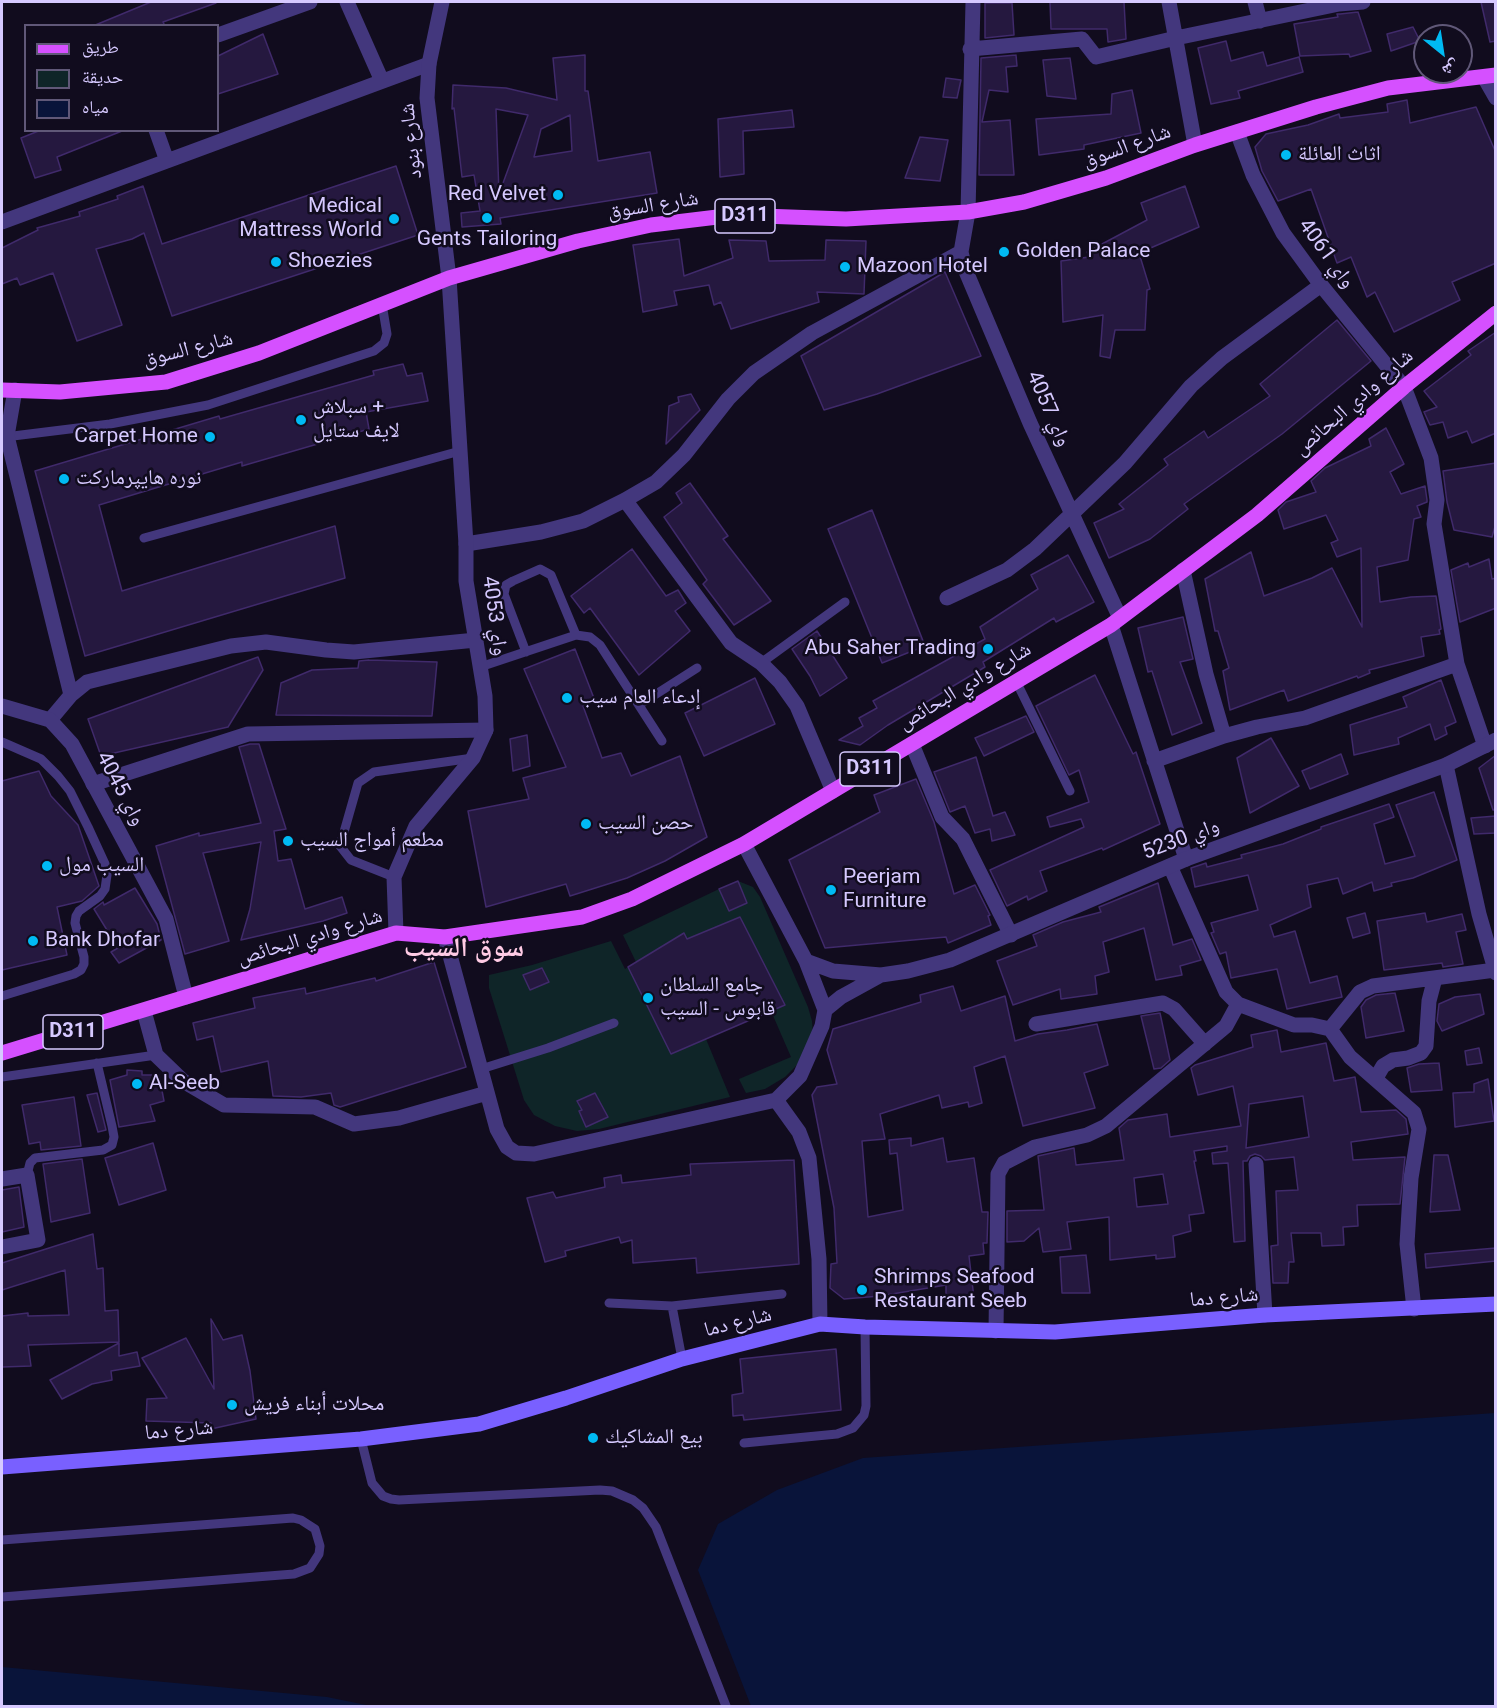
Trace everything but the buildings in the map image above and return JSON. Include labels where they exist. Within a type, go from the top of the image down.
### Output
[{"type":"main road","name":"شارع السوق","points":[[8,390],[60,392],[166,382],[260,353],[449,278],[578,241],[651,225],[734,215],[846,219],[968,212],[1024,202],[1106,178],[1195,145],[1316,107],[1388,88],[1490,76]]},
{"type":"main road","name":"شارع وادي البحائص","points":[[2,1053],[396,933],[445,937],[582,917],[632,899],[744,844],[1115,621],[1257,514],[1404,387],[1496,313]]},
{"type":"main road","name":"شارع دما","points":[[2,1467],[361,1439],[479,1425],[682,1359],[820,1324],[1055,1332],[1265,1315],[1414,1310],[1496,1304]]},
{"type":"street","points":[[219,35],[310,2]]},
{"type":"street","points":[[347,2],[382,81]]},
{"type":"street","name":"شارع بنود","points":[[442,2],[429,64],[427,98],[449,278]]},
{"type":"street","name":"واي 4057","points":[[973,2],[970,49],[968,212],[961,252],[965,269],[1029,423],[1072,515],[1115,621],[1154,761],[1186,860]]},
{"type":"street","points":[[1169,2],[1195,145]]},
{"type":"street","points":[[1255,2],[1260,21]]},
{"type":"street","points":[[970,49],[1082,39],[1096,57],[1339,4],[1363,2]]},
{"type":"street","points":[[2,222],[429,64]]},
{"type":"street","points":[[1490,76],[1496,98]]},
{"type":"street","points":[[157,132],[167,161]]},
{"type":"street","name":"واي 4061","points":[[1237,132],[1253,175],[1283,233],[1321,285],[1404,387],[1431,458],[1437,500],[1434,524],[1457,664],[1490,743]]},
{"type":"street","points":[[466,543],[541,532],[582,521],[656,482],[684,454],[728,399],[754,373],[812,333],[961,252]]},
{"type":"street","name":"واي 4053","points":[[396,933],[394,877],[416,826],[473,758],[486,730],[485,696],[466,581],[466,543],[449,278]]},
{"type":"street","points":[[948,598],[1006,570],[1035,549],[1125,463],[1191,387],[1222,358],[1321,285]]},
{"type":"street","points":[[8,390],[4,437],[71,695]]},
{"type":"street","points":[[625,500],[731,643],[761,663],[780,682],[797,706],[833,791]]},
{"type":"street","points":[[1184,570],[1206,674],[1224,736]]},
{"type":"street","points":[[2,706],[50,720],[71,695],[87,682],[231,645],[266,642],[354,652],[476,640]]},
{"type":"street","points":[[1154,761],[1224,736],[1305,718],[1457,664]]},
{"type":"street","name":"واي 4045","points":[[50,720],[72,744],[166,919],[186,998]]},
{"type":"street","points":[[93,784],[248,734],[486,730]]},
{"type":"street","name":"واي 5230","points":[[806,961],[833,971],[881,975],[908,971],[950,960],[1170,866],[1446,765],[1490,743]]},
{"type":"street","points":[[912,744],[942,817],[963,839],[1011,935]]},
{"type":"street","points":[[1330,1029],[1360,992],[1373,986],[1495,972],[1479,914],[1446,765]]},
{"type":"street","points":[[445,937],[497,1129],[507,1147],[516,1153],[534,1154],[776,1100],[800,1076],[822,1026],[825,1010],[806,961],[744,844]]},
{"type":"street","points":[[1170,866],[1226,992],[1238,1004],[1294,1025],[1312,1025],[1330,1029],[1350,1057],[1414,1113],[1419,1129],[1410,1178],[1407,1244],[1414,1310]]},
{"type":"street","name":"واي 5230","points":[[825,1010],[841,997],[881,975]]},
{"type":"street","points":[[1376,1078],[1383,1066],[1393,1060],[1421,1053],[1426,1046],[1429,1001],[1435,978]]},
{"type":"street","points":[[1035,1024],[1162,1003],[1174,1009],[1205,1044]]},
{"type":"street","points":[[996,1331],[998,1174],[1004,1163],[1035,1147],[1088,1135],[1106,1126],[1226,1026],[1238,1004]]},
{"type":"street","points":[[144,1011],[156,1055],[183,1082],[225,1105],[315,1107],[354,1124],[399,1118],[487,1093]]},
{"type":"street","points":[[776,1100],[799,1132],[809,1158],[819,1259],[820,1324]]},
{"type":"street","points":[[1256,1164],[1265,1315]]},
{"type":"street","points":[[2,1179],[27,1175],[38,1240],[2,1247]]},
{"type":"lane","points":[[4,437],[110,424],[208,405],[374,351],[384,343],[387,334],[382,304]]},
{"type":"lane","points":[[144,538],[460,451]]},
{"type":"lane","points":[[526,652],[504,594],[506,585],[513,580],[540,569],[551,575],[576,635]]},
{"type":"lane","points":[[761,663],[845,602]]},
{"type":"lane","points":[[480,667],[576,635],[590,637],[600,645],[662,741]]},
{"type":"lane","points":[[639,705],[697,668]]},
{"type":"lane","points":[[1016,681],[1070,790]]},
{"type":"lane","points":[[2,742],[41,759],[58,776],[69,791],[88,827],[105,864],[107,875],[105,889],[100,896],[76,916],[75,923],[84,964],[81,970],[2,996]]},
{"type":"lane","points":[[394,877],[351,860],[340,846],[358,783],[374,772],[473,758]]},
{"type":"lane","points":[[481,1069],[548,1048],[614,1023]]},
{"type":"lane","points":[[2,1077],[156,1055]]},
{"type":"lane","points":[[27,1175],[30,1163],[35,1158],[103,1150],[112,1145],[114,1137],[112,1126],[97,1063]]},
{"type":"lane","points":[[609,1303],[672,1306],[782,1294]]},
{"type":"lane","points":[[672,1306],[682,1359]]},
{"type":"lane","points":[[744,1443],[837,1434],[853,1428],[864,1415],[867,1398],[865,1327]]},
{"type":"lane","points":[[361,1439],[372,1483],[383,1496],[391,1499],[600,1490],[618,1493],[633,1500],[643,1508],[656,1527],[726,1707]]},
{"type":"lane","points":[[2,1540],[293,1518],[301,1520],[315,1530],[320,1546],[319,1554],[310,1568],[294,1574],[2,1597]]},
{"type":"green space","name":"جامع السلطان قابوس - السيب","points":[[738,881],[753,887],[760,897],[808,1007],[813,1035],[803,1059],[785,1077],[765,1089],[746,1093],[739,1079],[791,1057],[771,1011],[706,1039],[730,1097],[599,1129],[577,1131],[555,1126],[534,1115],[524,1100],[489,988],[489,975],[532,965],[611,941],[625,969],[636,962],[623,935],[719,889],[730,911],[747,903]]},
{"type":"water","points":[[1495,1413],[1495,1706],[751,1706],[698,1570],[718,1524],[777,1490],[863,1458]]},
{"type":"water","points":[[2,1667],[327,1697],[371,1706],[2,1706]]},
{"type":"place","name":"اثاث العائلة","points":[[1286,155]]},
{"type":"place","name":"Red Velvet","points":[[558,195]]},
{"type":"place","name":"Gents Tailoring","points":[[487,218]]},
{"type":"place","name":"Medical Mattress World","points":[[394,219]]},
{"type":"place","name":"Golden Palace","points":[[1004,252]]},
{"type":"place","name":"Shoezies","points":[[276,262]]},
{"type":"place","name":"Mazoon Hotel","points":[[845,267]]},
{"type":"place","name":"سبلاش + لايف ستايل","points":[[301,420]]},
{"type":"place","name":"Carpet Home","points":[[210,437]]},
{"type":"place","name":"نوره هايپرماركت","points":[[64,479]]},
{"type":"place","name":"Abu Saher Trading","points":[[988,649]]},
{"type":"place","name":"إدعاء العام سيب","points":[[567,698]]},
{"type":"place","name":"حصن السيب","points":[[586,824]]},
{"type":"place","name":"مطعم أمواج السيب","points":[[288,841]]},
{"type":"place","name":"السيب مول","points":[[47,866]]},
{"type":"place","name":"Peerjam Furniture","points":[[831,890]]},
{"type":"place","name":"Bank Dhofar","points":[[33,941]]},
{"type":"place","name":"جامع السلطان قابوس - السيب","points":[[648,998]]},
{"type":"place","name":"Al-Seeb","points":[[137,1084]]},
{"type":"place","name":"Shrimps Seafood Restaurant Seeb","points":[[862,1290]]},
{"type":"place","name":"محلات أبناء فريش","points":[[232,1405]]},
{"type":"place","name":"بيع المشاكيك","points":[[593,1438]]},
{"type":"district","name":"سوق السيب","points":[[464,949]]}]
